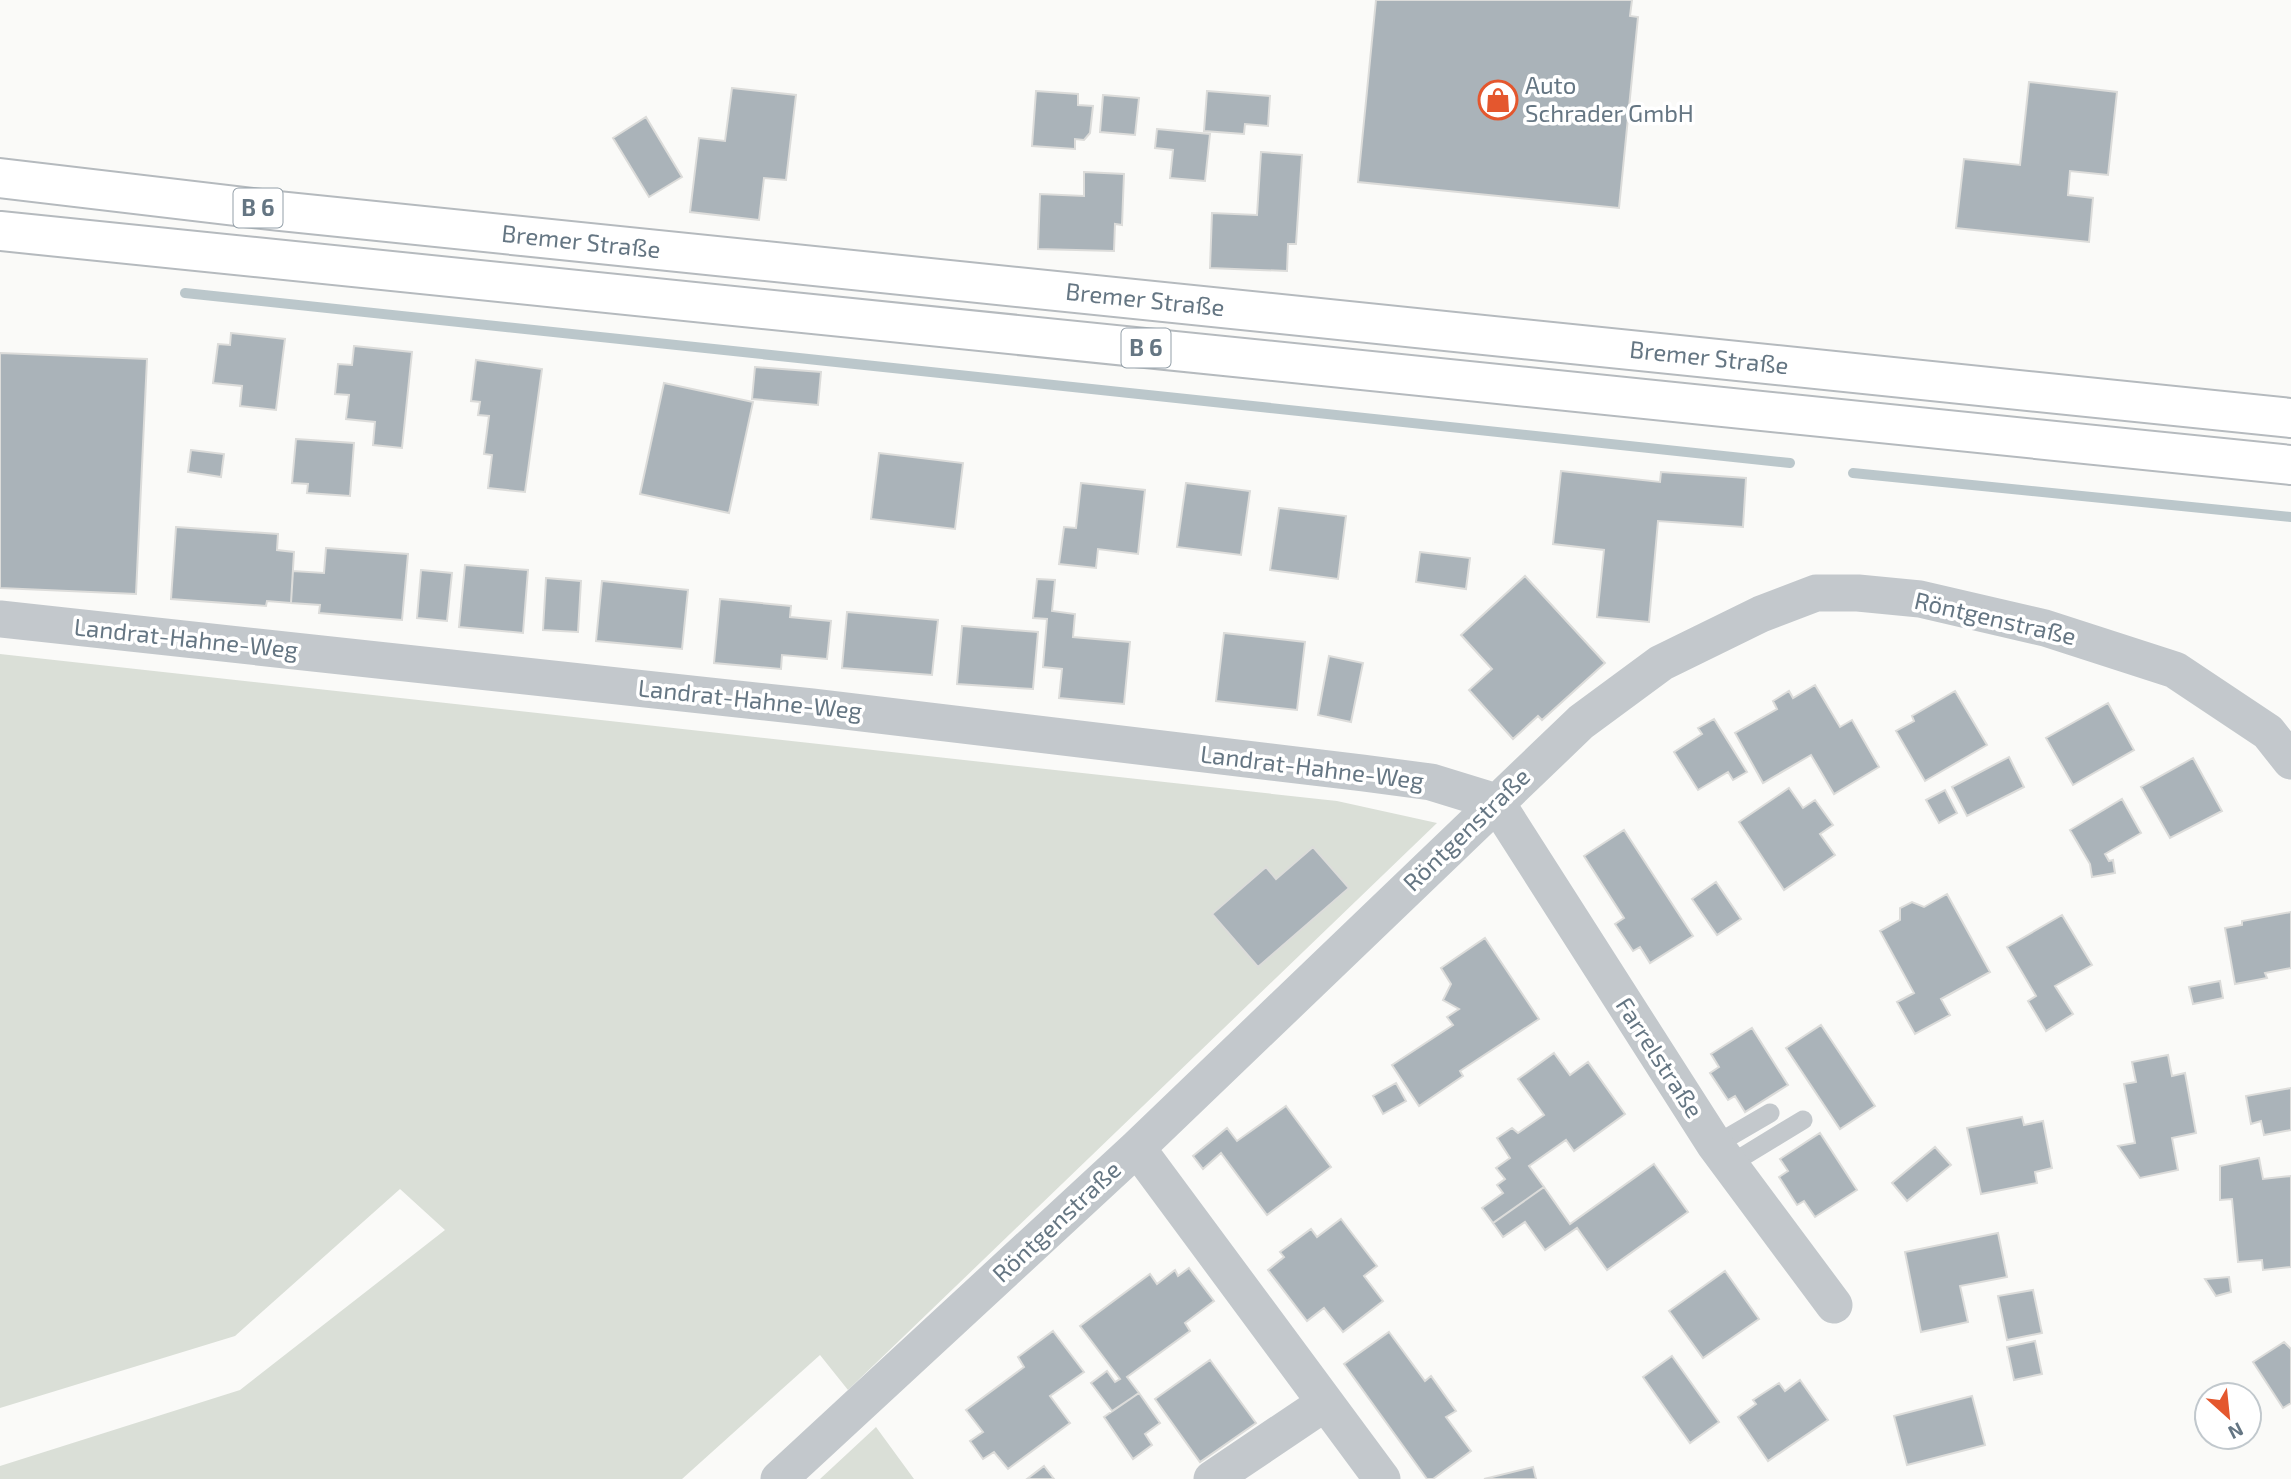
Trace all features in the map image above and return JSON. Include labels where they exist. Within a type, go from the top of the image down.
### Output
[{"type":"main road","name":"Bremer Straße","points":[[0,178],[305,214],[2291,418]]},
{"type":"main road","name":"Bremer Straße","points":[[0,232],[2291,466]]},
{"type":"street","name":"Röntgenstraße","points":[[779,1479],[1137,1148],[1581,722],[1661,663],[1761,614],[1816,593],[1858,593],[1920,600],[2045,628],[2175,670],[2268,732],[2291,761]]},
{"type":"street","name":"Landrat-Hahne-Weg","points":[[0,619],[812,706],[1363,773],[1431,782],[1496,802]]},
{"type":"street","name":"Farrelstraße","points":[[1496,802],[1722,1155],[1834,1305]]},
{"type":"street","points":[[1137,1148],[1382,1479]]},
{"type":"street","points":[[1212,1479],[1325,1403]]},
{"type":"lane","points":[[1722,1155],[1770,1113]]},
{"type":"lane","points":[[1722,1155],[1803,1120]]},
{"type":"shaded area","points":[[0,654],[1337,801],[1437,823],[848,1390],[820,1355],[682,1479],[0,1479],[0,1466],[240,1390],[445,1230],[400,1189],[235,1336],[0,1408]]},
{"type":"shaded area","points":[[876,1427],[914,1479],[820,1479]]},
{"type":"building","name":"Auto Schrader GmbH","points":[[1376,0],[1632,0],[1630,16],[1638,17],[1619,208],[1358,182]]},
{"type":"building","points":[[2029,82],[2117,92],[2108,175],[2070,171],[2068,195],[2093,198],[2089,242],[1956,228],[1964,159],[2020,165]]},
{"type":"building","points":[[732,88],[796,95],[786,180],[764,178],[759,220],[690,212],[699,138],[725,141]]},
{"type":"building","points":[[1036,91],[1078,94],[1078,105],[1093,106],[1090,133],[1084,140],[1075,139],[1075,149],[1032,146]]},
{"type":"building","points":[[1207,91],[1270,96],[1268,126],[1245,124],[1244,134],[1204,131]]},
{"type":"building","points":[[1103,95],[1139,98],[1135,135],[1100,132]]},
{"type":"building","points":[[646,117],[682,177],[649,197],[613,138]]},
{"type":"building","points":[[1157,129],[1210,134],[1205,181],[1170,178],[1173,150],[1155,148]]},
{"type":"building","points":[[1261,152],[1302,155],[1296,244],[1288,244],[1287,271],[1210,268],[1212,213],[1257,215]]},
{"type":"building","points":[[1084,172],[1124,174],[1122,225],[1115,224],[1114,251],[1038,249],[1040,194],[1084,196]]},
{"type":"building","points":[[231,333],[285,339],[276,410],[240,406],[242,386],[213,383],[218,344],[230,345]]},
{"type":"building","points":[[354,346],[412,352],[402,448],[373,445],[375,422],[346,419],[349,395],[335,394],[338,364],[352,365]]},
{"type":"building","points":[[0,353],[147,359],[136,594],[0,588]]},
{"type":"building","points":[[476,360],[542,369],[525,492],[488,488],[492,455],[484,454],[489,416],[478,415],[480,402],[471,401]]},
{"type":"building","points":[[755,367],[821,372],[818,405],[752,399]]},
{"type":"building","points":[[664,383],[753,402],[729,513],[640,494]]},
{"type":"building","points":[[296,439],[354,443],[350,496],[307,493],[308,484],[292,483]]},
{"type":"building","points":[[191,450],[224,454],[221,477],[188,472]]},
{"type":"building","points":[[879,453],[963,463],[955,529],[871,519]]},
{"type":"building","points":[[1561,471],[1660,482],[1661,472],[1746,478],[1743,527],[1658,521],[1649,622],[1597,617],[1604,550],[1553,544]]},
{"type":"building","points":[[1081,483],[1145,490],[1138,554],[1098,549],[1096,568],[1059,564],[1064,527],[1076,528]]},
{"type":"building","points":[[1186,483],[1250,491],[1241,555],[1177,547]]},
{"type":"building","points":[[1279,508],[1346,516],[1338,579],[1270,570]]},
{"type":"building","points":[[176,527],[278,534],[277,550],[294,552],[291,603],[267,601],[266,606],[171,599]]},
{"type":"building","points":[[326,548],[408,554],[402,620],[319,613],[320,605],[291,603],[293,571],[324,573]]},
{"type":"building","points":[[1420,552],[1470,558],[1466,589],[1416,582]]},
{"type":"building","points":[[465,565],[528,570],[523,633],[459,627]]},
{"type":"building","points":[[421,570],[452,573],[447,621],[417,618]]},
{"type":"building","points":[[1525,576],[1605,663],[1542,720],[1538,716],[1513,739],[1469,690],[1492,669],[1461,635]]},
{"type":"building","points":[[546,578],[581,581],[578,632],[543,630]]},
{"type":"building","points":[[1037,579],[1055,580],[1052,611],[1075,614],[1073,637],[1130,642],[1124,704],[1059,698],[1062,669],[1043,667],[1047,619],[1033,618]]},
{"type":"building","points":[[602,581],[688,590],[682,649],[596,641]]},
{"type":"building","points":[[720,599],[791,606],[790,617],[831,621],[827,659],[782,655],[781,669],[714,663]]},
{"type":"building","points":[[847,612],[938,620],[932,675],[842,668]]},
{"type":"building","points":[[962,626],[1038,632],[1033,689],[957,684]]},
{"type":"building","points":[[1224,633],[1305,642],[1297,710],[1216,701]]},
{"type":"building","points":[[1329,656],[1363,663],[1351,722],[1318,715]]},
{"type":"building","points":[[1815,685],[1840,727],[1852,720],[1879,767],[1834,794],[1811,755],[1763,783],[1735,733],[1777,709],[1773,701],[1789,691],[1793,698]]},
{"type":"building","points":[[1955,691],[1987,745],[1925,781],[1896,731],[1914,721],[1912,716]]},
{"type":"building","points":[[2108,703],[2134,750],[2073,785],[2046,738]]},
{"type":"building","points":[[1714,719],[1747,772],[1733,780],[1728,772],[1698,790],[1674,752],[1702,734],[1698,728]]},
{"type":"building","points":[[2009,757],[2024,787],[1967,816],[1952,787]]},
{"type":"building","points":[[2193,758],[2222,811],[2170,838],[2141,787]]},
{"type":"building","points":[[1789,788],[1803,808],[1815,800],[1833,825],[1820,834],[1835,855],[1784,890],[1739,822]]},
{"type":"building","points":[[1945,790],[1957,813],[1939,823],[1926,800]]},
{"type":"building","points":[[2122,799],[2141,833],[2105,854],[2109,861],[2113,860],[2115,873],[2092,877],[2090,864],[2070,830]]},
{"type":"building","points":[[1624,830],[1693,936],[1650,963],[1640,947],[1633,951],[1615,924],[1624,918],[1584,856]]},
{"type":"building","points":[[1313,847],[1349,888],[1258,967],[1212,914],[1266,867],[1276,879]]},
{"type":"building","points":[[1716,882],[1741,919],[1717,935],[1692,899]]},
{"type":"building","points":[[1947,894],[1990,972],[1941,999],[1950,1015],[1915,1034],[1897,1002],[1914,993],[1880,931],[1900,920],[1900,908],[1912,902],[1924,907]]},
{"type":"building","points":[[2291,912],[2291,968],[2265,973],[2267,978],[2235,984],[2225,928],[2242,925],[2242,921]]},
{"type":"building","points":[[2062,915],[2092,965],[2055,986],[2073,1014],[2046,1031],[2028,1001],[2036,996],[2007,947]]},
{"type":"building","points":[[1485,938],[1539,1019],[1460,1071],[1463,1076],[1419,1106],[1392,1065],[1453,1025],[1447,1017],[1459,1009],[1443,1000],[1451,984],[1441,968]]},
{"type":"building","points":[[2220,981],[2223,998],[2193,1004],[2189,987]]},
{"type":"building","points":[[1821,1025],[1875,1106],[1840,1129],[1786,1048]]},
{"type":"building","points":[[1752,1028],[1788,1085],[1745,1112],[1735,1096],[1728,1100],[1710,1073],[1719,1067],[1711,1054]]},
{"type":"building","points":[[1554,1053],[1570,1075],[1588,1062],[1625,1114],[1574,1151],[1566,1140],[1529,1166],[1544,1187],[1493,1223],[1482,1208],[1503,1193],[1497,1185],[1505,1179],[1496,1168],[1510,1158],[1497,1138],[1512,1128],[1518,1133],[1544,1115],[1518,1079]]},
{"type":"building","points":[[2168,1055],[2172,1076],[2185,1073],[2196,1133],[2172,1138],[2178,1170],[2140,1178],[2118,1146],[2135,1143],[2124,1084],[2136,1082],[2132,1062]]},
{"type":"building","points":[[1396,1083],[1406,1101],[1383,1114],[1373,1096]]},
{"type":"building","points":[[2291,1088],[2291,1130],[2264,1135],[2261,1121],[2251,1124],[2246,1096]]},
{"type":"building","points":[[1286,1106],[1331,1167],[1267,1215],[1221,1153],[1203,1169],[1193,1156],[1227,1128],[1237,1141]]},
{"type":"building","points":[[2022,1117],[2024,1125],[2043,1121],[2052,1168],[2035,1172],[2037,1183],[1981,1194],[1967,1128]]},
{"type":"building","points":[[1820,1133],[1857,1190],[1815,1217],[1804,1201],[1797,1205],[1779,1177],[1788,1171],[1780,1159]]},
{"type":"building","points":[[1935,1147],[1951,1165],[1907,1201],[1892,1183]]},
{"type":"building","points":[[2259,1158],[2263,1179],[2291,1176],[2291,1267],[2263,1270],[2262,1260],[2238,1262],[2232,1199],[2220,1200],[2220,1166]]},
{"type":"building","points":[[1654,1164],[1688,1212],[1607,1270],[1577,1228],[1545,1250],[1525,1222],[1503,1237],[1493,1223],[1544,1187],[1570,1224]]},
{"type":"building","points":[[1341,1219],[1377,1266],[1364,1276],[1383,1301],[1343,1332],[1324,1308],[1307,1321],[1268,1270],[1284,1257],[1280,1252],[1311,1229],[1317,1237]]},
{"type":"building","points":[[1998,1233],[2007,1277],[1960,1286],[1968,1322],[1921,1332],[1905,1252]]},
{"type":"building","points":[[1189,1268],[1214,1301],[1185,1323],[1190,1331],[1127,1377],[1139,1393],[1112,1411],[1091,1383],[1107,1371],[1115,1382],[1120,1379],[1080,1326],[1150,1274],[1157,1284],[1175,1270],[1178,1276]]},
{"type":"building","points":[[1725,1271],[1759,1319],[1703,1358],[1669,1311]]},
{"type":"building","points":[[2229,1277],[2231,1292],[2216,1296],[2205,1279]]},
{"type":"building","points":[[2033,1290],[2042,1333],[2007,1340],[1998,1296]]},
{"type":"building","points":[[1053,1331],[1084,1372],[1050,1396],[1070,1423],[1008,1469],[994,1452],[983,1459],[970,1441],[983,1432],[966,1410],[1024,1367],[1018,1357]]},
{"type":"building","points":[[1389,1332],[1425,1381],[1431,1376],[1456,1411],[1446,1417],[1471,1451],[1433,1479],[1427,1479],[1344,1364]]},
{"type":"building","points":[[2035,1341],[2042,1374],[2014,1380],[2007,1347]]},
{"type":"building","points":[[2284,1342],[2291,1349],[2291,1403],[2283,1408],[2253,1362]]},
{"type":"building","points":[[1672,1356],[1719,1422],[1690,1443],[1643,1377]]},
{"type":"building","points":[[1210,1360],[1256,1423],[1200,1462],[1155,1399]]},
{"type":"building","points":[[1800,1380],[1828,1420],[1768,1461],[1738,1417],[1756,1404],[1753,1400],[1779,1383],[1785,1391]]},
{"type":"building","points":[[1139,1393],[1160,1423],[1145,1434],[1152,1445],[1133,1459],[1104,1417]]},
{"type":"building","points":[[1972,1396],[1985,1445],[1907,1465],[1894,1416]]},
{"type":"building","points":[[1044,1466],[1054,1479],[1027,1479]]},
{"type":"building","points":[[1533,1467],[1536,1479],[1484,1479]]},
{"type":"waterway","points":[[185,293],[1790,463]]},
{"type":"waterway","points":[[1853,473],[2291,517]]},
{"type":"place","name":"Auto Schrader GmbH","points":[[1498,100]]}]
